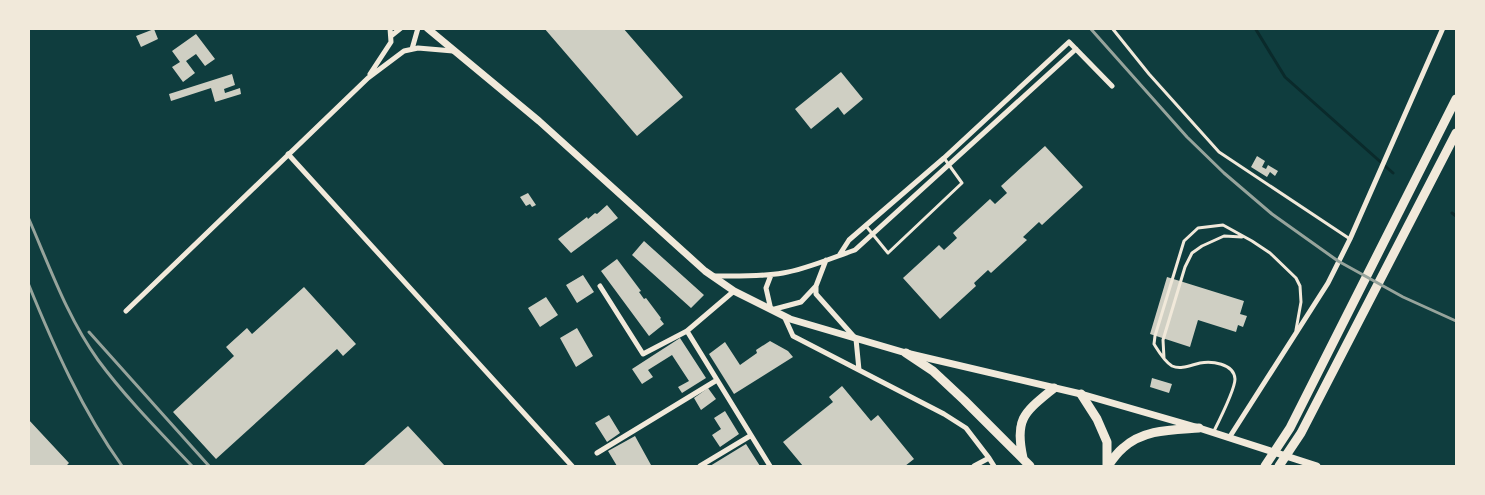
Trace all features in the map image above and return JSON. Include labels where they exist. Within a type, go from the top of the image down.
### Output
[{"type":"highway","points":[[1267,464],[1290,428],[1456,99]]},
{"type":"highway","points":[[1280,466],[1301,433],[1456,133]]},
{"type":"highway","points":[[906,353],[933,371],[1027,464]]},
{"type":"highway","points":[[1027,464],[1021,446],[1020,427],[1028,409],[1054,388]]},
{"type":"highway","points":[[1081,394],[1097,419],[1107,442],[1107,466]]},
{"type":"highway","points":[[1107,466],[1122,449],[1139,437],[1161,430],[1199,428]]},
{"type":"street","points":[[368,78],[391,42],[390,28]]},
{"type":"street","points":[[391,36],[401,28]]},
{"type":"street","points":[[412,49],[418,28]]},
{"type":"street","points":[[428,28],[539,121],[712,276],[734,291],[771,310],[790,319],[856,339],[1081,394],[1199,428],[1317,466]]},
{"type":"street","points":[[1229,438],[1328,283],[1350,240],[1443,28]]},
{"type":"street","points":[[839,255],[849,240],[944,158],[1069,42],[1112,87]]},
{"type":"street","points":[[126,311],[368,78],[404,51],[418,48],[454,51]]},
{"type":"street","points":[[712,276],[757,276],[785,273],[855,249],[1076,49]]},
{"type":"street","points":[[288,154],[572,466]]},
{"type":"street","points":[[826,260],[816,286],[816,294],[856,339],[859,370]]},
{"type":"street","points":[[771,275],[766,288],[771,310]]},
{"type":"street","points":[[600,286],[643,354],[687,331],[734,291]]},
{"type":"street","points":[[771,310],[801,302],[816,286]]},
{"type":"street","points":[[784,316],[793,336],[944,414],[966,428],[994,466]]},
{"type":"street","points":[[687,331],[770,466]]},
{"type":"street","points":[[597,453],[717,380]]},
{"type":"street","points":[[700,466],[750,436]]},
{"type":"street","points":[[974,466],[989,458]]},
{"type":"lane","points":[[1112,28],[1149,74],[1219,152],[1350,240]]},
{"type":"lane","points":[[866,226],[888,253],[962,183],[944,158]]},
{"type":"lane","points":[[1214,433],[1235,379],[1232,372],[1218,363],[1208,362],[1181,368],[1172,366],[1154,344],[1184,241],[1198,228],[1223,225],[1270,253],[1296,278],[1300,286],[1301,302],[1295,334]]},
{"type":"lane","points":[[1166,360],[1163,340],[1185,267],[1192,253],[1224,236],[1241,237],[1252,241]]},
{"type":"building","points":[[544,28],[623,28],[683,97],[637,136]]},
{"type":"building","points":[[154,29],[158,39],[141,47],[136,36]]},
{"type":"building","points":[[196,34],[215,59],[205,66],[196,54],[186,61],[195,73],[183,82],[172,67],[180,62],[172,51]]},
{"type":"building","points":[[841,72],[863,99],[844,115],[838,107],[811,129],[795,109]]},
{"type":"building","points":[[232,74],[235,85],[224,89],[225,93],[240,88],[241,94],[215,102],[211,88],[171,101],[169,94]]},
{"type":"building","points":[[1045,146],[1083,187],[1042,225],[1039,222],[1023,237],[1027,240],[991,273],[988,270],[974,283],[976,286],[940,319],[903,278],[939,245],[944,250],[957,238],[953,233],[990,199],[995,204],[1007,193],[1001,186]]},
{"type":"building","points":[[1257,156],[1265,161],[1262,167],[1266,169],[1268,165],[1278,171],[1275,176],[1270,172],[1267,177],[1251,167]]},
{"type":"building","points":[[528,193],[536,205],[532,207],[530,204],[526,206],[520,197]]},
{"type":"building","points":[[607,205],[618,218],[571,253],[558,239]]},
{"type":"building","points":[[644,241],[704,295],[691,308],[632,255]]},
{"type":"building","points":[[617,259],[664,324],[649,336],[601,271]]},
{"type":"building","points":[[583,275],[594,292],[577,303],[566,285]]},
{"type":"building","points":[[1167,277],[1244,301],[1240,314],[1247,316],[1243,327],[1238,325],[1236,332],[1198,320],[1190,347],[1150,334]]},
{"type":"building","points":[[304,287],[356,344],[343,356],[337,349],[216,459],[173,412],[234,356],[226,347],[247,328],[252,334]]},
{"type":"building","points":[[546,297],[558,315],[540,327],[528,308]]},
{"type":"building","points":[[577,328],[593,356],[576,367],[560,338]]},
{"type":"building","points":[[680,338],[706,378],[682,393],[678,387],[689,381],[672,355],[648,370],[653,377],[642,384],[632,369]]},
{"type":"building","points":[[770,341],[788,351],[793,357],[734,394],[709,354],[725,342],[740,365]]},
{"type":"building","points":[[1152,378],[1172,384],[1169,393],[1150,387]]},
{"type":"building","points":[[842,386],[871,421],[878,415],[914,459],[905,466],[803,466],[783,442],[833,402],[829,397]]},
{"type":"building","points":[[708,388],[716,399],[701,410],[694,398]]},
{"type":"building","points":[[725,411],[739,434],[720,447],[712,435],[721,429],[714,418]]},
{"type":"building","points":[[609,415],[620,433],[607,442],[595,423]]},
{"type":"building","points":[[28,419],[69,463],[66,466],[28,466]]},
{"type":"building","points":[[408,426],[445,466],[363,466]]},
{"type":"building","points":[[635,436],[651,465],[617,466],[608,451]]},
{"type":"building","points":[[746,444],[760,466],[710,466]]},
{"type":"waterway","points":[[1255,28],[1285,77],[1393,173]]},
{"type":"waterway","points":[[1452,213],[1456,216]]},
{"type":"railway","points":[[1090,28],[1187,137],[1224,173],[1272,214],[1338,261],[1403,297],[1456,321]]},
{"type":"railway","points":[[28,217],[59,290],[98,360],[120,388],[192,466]]},
{"type":"railway","points":[[28,283],[70,378],[94,423],[122,466]]},
{"type":"railway","points":[[89,332],[209,466]]}]
